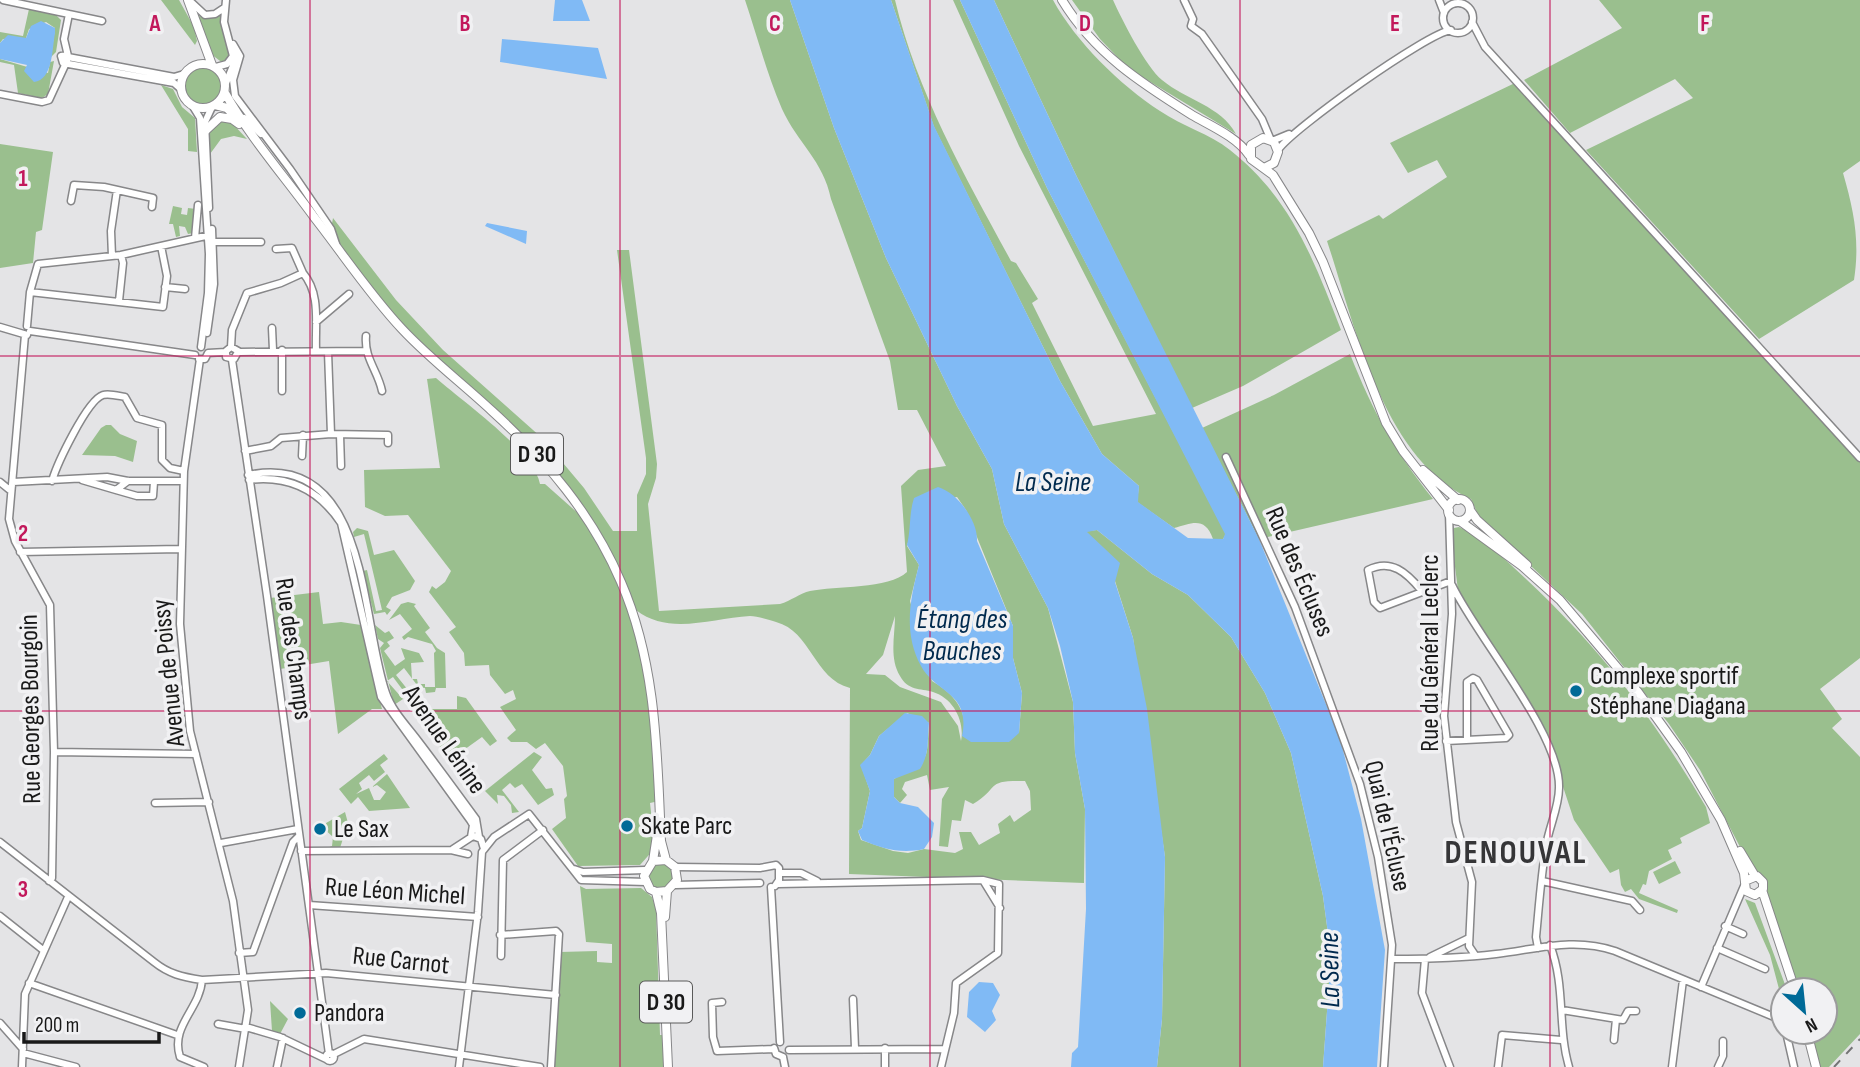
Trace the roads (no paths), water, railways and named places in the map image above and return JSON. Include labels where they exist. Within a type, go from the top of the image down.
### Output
[{"type":"main road","points":[[188,0],[199,24],[214,66],[226,83],[225,93],[214,106],[202,108],[192,105],[181,90],[184,74],[195,65],[201,47],[199,24]]},
{"type":"main road","points":[[1062,0],[1093,42],[1125,71],[1232,139],[1250,156],[1255,165],[1264,167],[1274,177],[1319,253],[1386,423],[1403,451],[1449,512],[1544,586],[1626,676],[1670,737],[1704,791],[1732,844],[1748,889],[1771,930],[1789,976]]},
{"type":"main road","points":[[195,65],[214,66]]},
{"type":"main road","name":"D 30","points":[[225,93],[259,144],[401,328],[531,447],[582,511],[607,552],[632,610],[646,660],[654,713],[661,841],[666,860]]},
{"type":"main road","name":"D 30","points":[[214,106],[231,111],[259,144]]},
{"type":"main road","points":[[205,131],[220,117],[232,119],[245,130]]},
{"type":"main road","points":[[1232,139],[1272,141],[1278,150],[1275,162],[1277,175],[1322,252],[1390,422],[1424,471],[1458,500],[1467,503],[1477,520],[1574,611],[1640,689],[1695,770],[1755,876],[1762,880],[1762,890],[1790,976]]},
{"type":"main road","points":[[1250,156],[1256,141]]},
{"type":"main road","points":[[1264,167],[1275,162]]},
{"type":"main road","points":[[1449,512],[1451,503],[1458,500]]},
{"type":"main road","points":[[1459,521],[1468,517],[1470,510]]},
{"type":"main road","name":"D 30","points":[[653,861],[657,840],[654,713]]},
{"type":"main road","points":[[666,860],[675,867],[678,875],[676,885],[667,891],[656,892],[646,882],[645,870],[653,861],[666,860]]},
{"type":"main road","points":[[1748,889],[1755,876]]},
{"type":"main road","points":[[1748,889],[1762,890]]},
{"type":"main road","name":"D 30","points":[[667,891],[664,937],[668,1067]]},
{"type":"main road","name":"D 30","points":[[656,892],[664,937]]},
{"type":"main road","points":[[1809,1046],[1814,1066]]},
{"type":"street","points":[[3,0],[102,21]]},
{"type":"street","points":[[188,0],[205,15],[215,14],[225,4]]},
{"type":"street","points":[[1184,0],[1193,19],[1191,26],[1198,28],[1272,141],[1297,130],[1421,44],[1451,30],[1462,32],[1485,47],[1860,457]]},
{"type":"street","points":[[1439,0],[1451,30]]},
{"type":"street","points":[[1447,0],[1470,9],[1472,22],[1485,47]]},
{"type":"street","points":[[1421,44],[1457,3]]},
{"type":"street","points":[[214,66],[225,66],[233,56],[225,4]]},
{"type":"street","points":[[56,83],[69,15]]},
{"type":"street","points":[[1462,32],[1472,22]]},
{"type":"street","points":[[0,94],[43,102],[52,96],[67,59],[65,34]]},
{"type":"street","points":[[228,35],[240,55],[233,80],[234,95],[331,229],[337,246]]},
{"type":"street","points":[[226,83],[237,58],[233,44]]},
{"type":"street","points":[[59,58],[63,54],[67,59],[174,83],[181,90]]},
{"type":"street","points":[[67,59],[174,77],[184,74]]},
{"type":"street","points":[[192,105],[200,118],[205,210],[211,237]]},
{"type":"street","points":[[0,327],[205,359],[211,237],[203,185],[206,117],[214,106]]},
{"type":"street","points":[[241,115],[266,137]]},
{"type":"street","points":[[1256,141],[1263,124]]},
{"type":"street","points":[[1278,150],[1297,130]]},
{"type":"street","points":[[71,201],[74,185],[153,198],[152,207]]},
{"type":"street","points":[[117,190],[111,231],[112,256],[195,238],[261,242]]},
{"type":"street","points":[[195,238],[198,205]]},
{"type":"street","points":[[30,292],[163,307],[167,276],[161,246]]},
{"type":"street","points":[[276,248],[292,248],[303,273],[314,289],[316,350]]},
{"type":"street","points":[[118,301],[123,262],[121,255]]},
{"type":"street","name":"Rue Georges Bourgoin","points":[[49,881],[52,878],[54,829],[50,605],[20,552],[9,519],[18,387],[30,292],[37,264],[112,256]]},
{"type":"street","name":"Rue des Champs","points":[[303,273],[247,293],[232,330],[234,372],[330,1057]]},
{"type":"street","points":[[165,287],[185,289]]},
{"type":"street","points":[[316,322],[349,294]]},
{"type":"street","points":[[272,328],[273,350]]},
{"type":"street","points":[[366,337],[365,351],[380,379],[382,391]]},
{"type":"street","points":[[197,357],[195,350],[204,349],[233,354],[273,350],[365,351]]},
{"type":"street","points":[[282,350],[282,391]]},
{"type":"street","points":[[328,352],[331,434]]},
{"type":"street","name":"Avenue de Poissy","points":[[197,357],[183,481],[180,549],[182,652],[188,717],[231,886],[248,1010],[239,1067]]},
{"type":"street","points":[[52,481],[68,443],[96,399],[105,394],[125,397],[137,418],[162,425],[162,460],[170,468],[184,471]]},
{"type":"street","points":[[302,456],[303,435]]},
{"type":"street","points":[[245,451],[271,446],[281,438],[303,435],[388,435],[388,443]]},
{"type":"street","points":[[340,435],[341,466]]},
{"type":"street","name":"Rue des Écluses","points":[[1226,457],[1278,565],[1333,705]]},
{"type":"street","points":[[249,477],[280,473],[297,478],[317,488],[339,513],[350,533],[376,664]]},
{"type":"street","points":[[13,482],[107,477],[128,481],[183,481]]},
{"type":"street","points":[[82,480],[137,496],[152,496],[154,482]]},
{"type":"street","points":[[116,490],[128,481]]},
{"type":"street","points":[[0,482],[11,491]]},
{"type":"street","name":"Rue du Général Leclerc","points":[[1449,512],[1452,612],[1444,701],[1456,822],[1472,882],[1469,938],[1471,954]]},
{"type":"street","name":"Rue du Général Leclerc","points":[[1448,533],[1459,521]]},
{"type":"street","points":[[20,552],[180,549]]},
{"type":"street","points":[[1422,590],[1402,569],[1386,566],[1368,570],[1377,608],[1399,603],[1422,590],[1451,582],[1510,676],[1550,753],[1559,789],[1542,881],[1538,948]]},
{"type":"street","points":[[1452,612],[1459,607],[1466,609]]},
{"type":"street","name":"Avenue Lénine","points":[[376,664],[393,708],[476,819],[483,850]]},
{"type":"street","name":"Avenue Lénine","points":[[376,664],[381,697],[388,709],[472,823],[468,839],[470,855]]},
{"type":"street","points":[[1446,741],[1467,740],[1506,738],[1510,733],[1474,678],[1467,682],[1467,740]]},
{"type":"street","name":"Quai de l'Écluse","points":[[1333,705],[1360,784],[1378,856],[1393,959],[1384,1067]]},
{"type":"street","points":[[54,752],[196,754]]},
{"type":"street","points":[[155,803],[209,802]]},
{"type":"street","points":[[301,850],[451,850],[470,855],[483,850],[495,837],[526,814],[534,817],[584,881],[646,882]]},
{"type":"street","points":[[501,956],[503,860],[543,830]]},
{"type":"street","points":[[221,842],[298,833]]},
{"type":"street","points":[[239,953],[253,952],[298,833]]},
{"type":"street","points":[[451,850],[468,839],[495,837]]},
{"type":"street","name":"Rue Carnot","points":[[0,842],[169,973],[202,980],[320,974],[556,995]]},
{"type":"street","points":[[459,1067],[478,916],[483,850]]},
{"type":"street","points":[[470,855],[480,869]]},
{"type":"street","points":[[675,867],[760,868],[776,865],[779,873],[778,884]]},
{"type":"street","points":[[572,868],[583,872],[645,870]]},
{"type":"street","points":[[760,868],[760,883]]},
{"type":"street","points":[[779,873],[801,873],[823,882]]},
{"type":"street","points":[[676,885],[760,883],[771,887],[778,884],[823,882],[983,880],[990,886],[1000,908],[998,953],[956,983],[954,1013],[941,1067]]},
{"type":"street","points":[[1542,881],[1632,901],[1640,911]]},
{"type":"street","points":[[722,1002],[712,1003],[713,1037],[717,1051],[774,1049],[780,1042],[771,887]]},
{"type":"street","points":[[1701,987],[1736,899],[1748,889]]},
{"type":"street","points":[[22,1067],[25,995],[68,897]]},
{"type":"street","name":"Rue Léon Michel","points":[[309,905],[478,916]]},
{"type":"street","points":[[0,916],[43,950]]},
{"type":"street","points":[[1725,926],[1743,934]]},
{"type":"street","points":[[500,935],[556,931],[559,951],[551,1067]]},
{"type":"street","points":[[1427,959],[1469,938]]},
{"type":"street","points":[[1393,959],[1427,959],[1538,948],[1570,942],[1602,947],[1769,1015]]},
{"type":"street","points":[[1550,945],[1558,971],[1562,1010],[1561,1040],[1569,1067]]},
{"type":"street","points":[[1717,947],[1765,969]]},
{"type":"street","points":[[1427,959],[1422,993],[1450,1067]]},
{"type":"street","points":[[202,980],[199,995],[177,1035],[180,1057],[204,1067]]},
{"type":"street","points":[[1672,1067],[1683,980]]},
{"type":"street","points":[[29,984],[177,1035]]},
{"type":"street","points":[[853,999],[855,1048]]},
{"type":"street","points":[[1562,1010],[1623,1020],[1628,1011],[1636,1011]]},
{"type":"street","points":[[1614,1040],[1616,1019]]},
{"type":"street","points":[[0,1023],[23,1051],[76,1067]]},
{"type":"street","points":[[218,1024],[283,1038],[330,1057],[340,1067]]},
{"type":"street","points":[[1498,1067],[1502,1035],[1561,1040]]},
{"type":"street","points":[[277,1067],[283,1038]]},
{"type":"street","points":[[330,1057],[364,1040],[540,1067]]},
{"type":"street","points":[[1718,1067],[1723,1056],[1723,1041]]},
{"type":"street","points":[[780,1042],[786,1044],[789,1050]]},
{"type":"street","points":[[1789,1046],[1794,1067]]},
{"type":"street","points":[[885,1048],[885,1067]]},
{"type":"street","points":[[774,1049],[776,1055],[783,1057]]},
{"type":"street","points":[[783,1057],[789,1050],[945,1049]]},
{"type":"street","points":[[783,1057],[785,1067]]},
{"type":"water","points":[[555,0],[582,0],[590,21],[553,21]]},
{"type":"water","name":"La Seine","points":[[790,0],[891,0],[934,126],[1060,381],[1102,454],[1139,486],[1138,502],[1188,538],[1223,539],[1225,534],[1047,188],[960,0],[994,0],[1076,175],[1259,539],[1340,739],[1361,819],[1385,950],[1377,1067],[1323,1067],[1331,956],[1323,896],[1291,753],[1265,693],[1231,637],[1188,595],[1152,574],[1097,530],[1087,532],[1120,563],[1115,582],[1133,638],[1147,709],[1165,857],[1162,1019],[1157,1067],[1071,1067],[1072,1053],[1078,1047],[1086,909],[1085,809],[1075,753],[1073,702],[1060,646],[1048,608],[1004,524],[992,469],[957,406],[886,258],[834,128]]},
{"type":"water","points":[[41,21],[55,28],[55,33],[48,70],[45,76],[34,82],[24,71],[27,65],[0,59],[0,43],[8,35],[26,38],[31,26]]},
{"type":"water","points":[[502,39],[598,48],[607,79],[500,62]]},
{"type":"water","points":[[487,223],[527,231],[526,244],[485,226]]},
{"type":"water","name":"Étang des Bauches","points":[[938,487],[953,495],[970,517],[977,541],[1013,626],[1013,658],[1022,693],[1019,733],[1009,742],[971,742],[962,736],[962,710],[951,695],[927,675],[915,654],[910,616],[919,565],[907,545],[911,509],[914,498]]},
{"type":"water","points":[[905,713],[922,716],[929,723],[928,746],[920,769],[894,779],[894,797],[900,803],[918,807],[934,823],[932,837],[924,849],[908,851],[892,850],[862,840],[858,831],[862,828],[870,791],[860,765],[870,755],[879,736]]},
{"type":"water","points":[[979,982],[993,983],[1000,995],[992,1011],[996,1020],[985,1032],[967,1017],[969,992]]},
{"type":"railway","points":[[1834,1067],[1860,1039]]},
{"type":"place","name":"Complexe sportif Stéphane Diagana","points":[[1576,691]]},
{"type":"place","name":"Skate Parc","points":[[627,826]]},
{"type":"place","name":"Le Sax","points":[[320,829]]},
{"type":"place","name":"Pandora","points":[[300,1013]]},
{"type":"district","name":"DENOUVAL","points":[[1516,853]]}]
